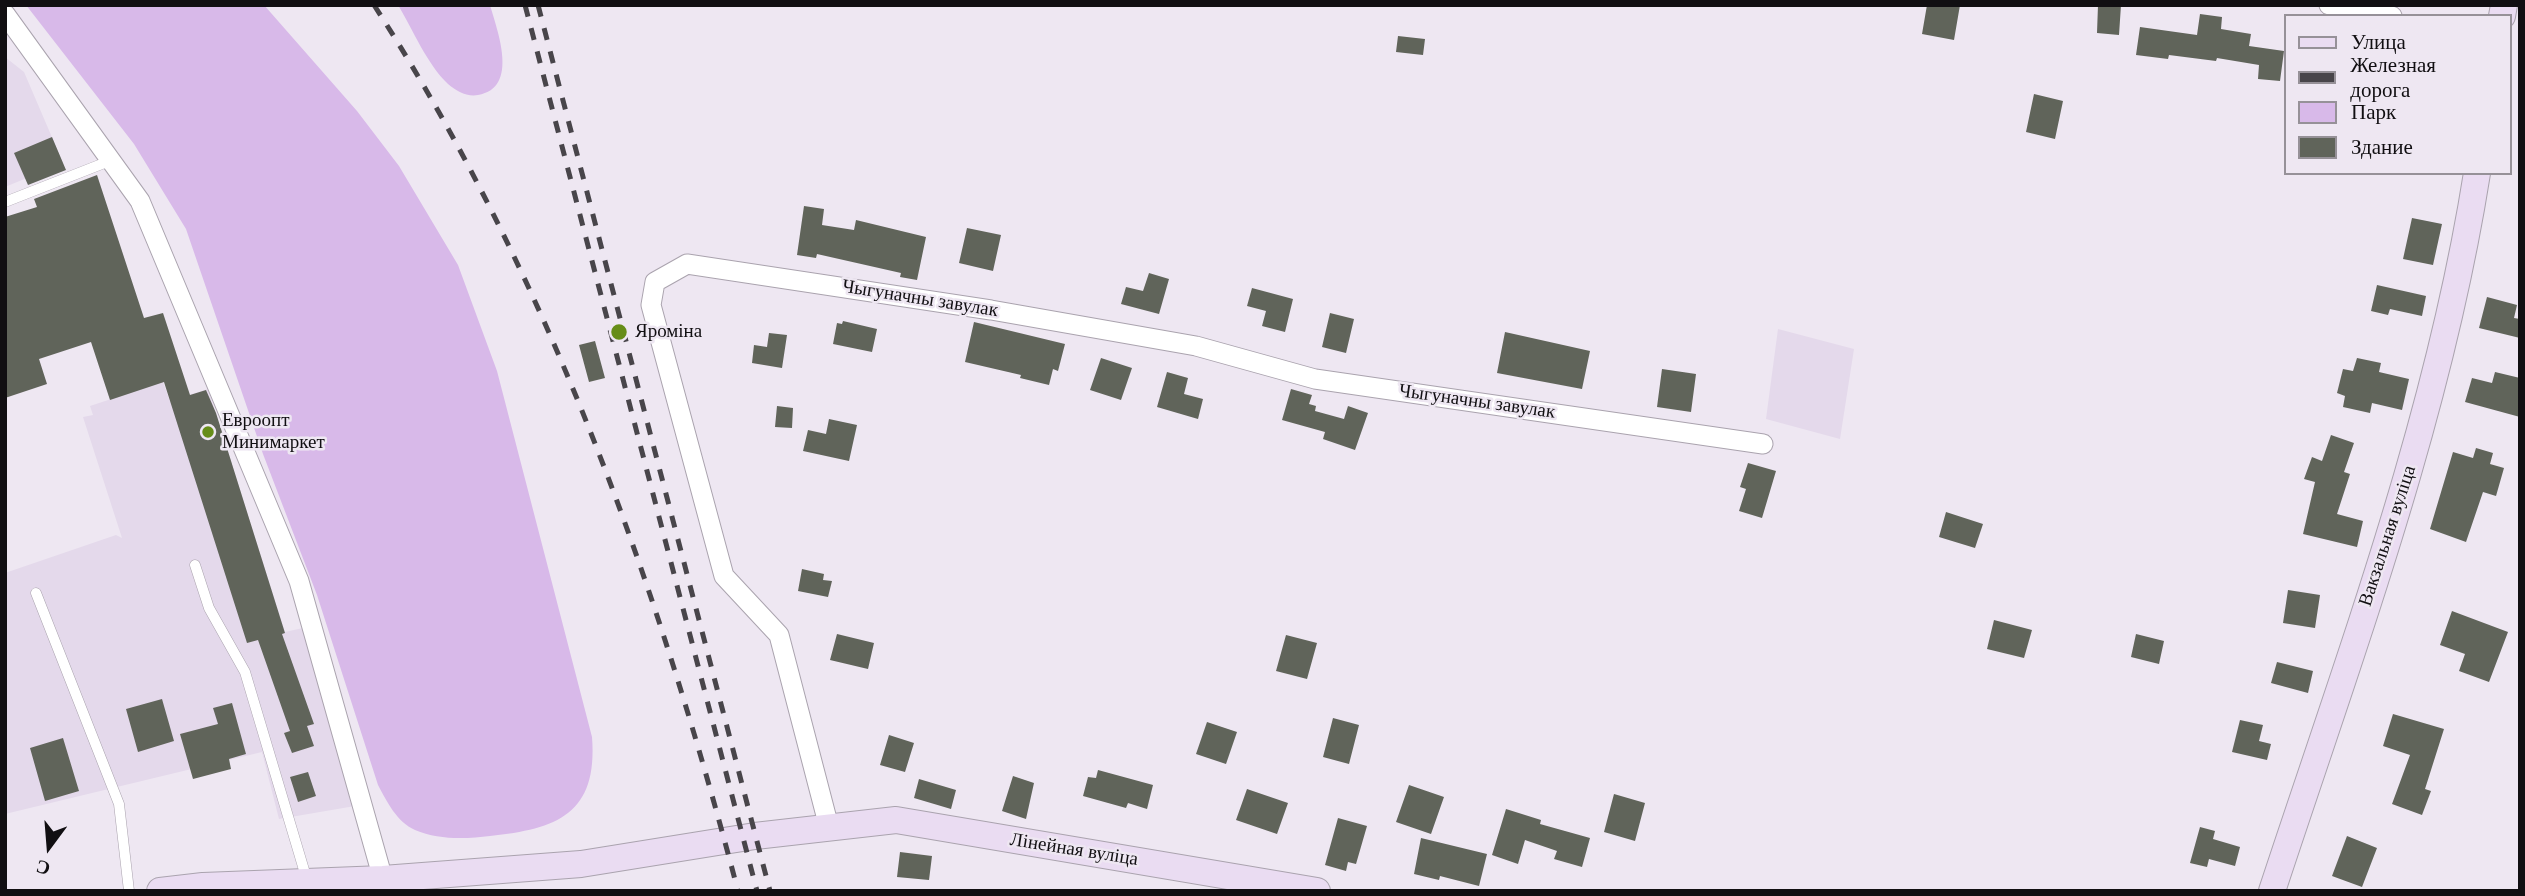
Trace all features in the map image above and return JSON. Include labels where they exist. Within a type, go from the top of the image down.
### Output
[{"type":"street","points":[[2329,5],[2381,14]]},
{"type":"street","points":[[5,14],[140,201],[299,581],[383,885]]},
{"type":"street","name":"Вакзальная вуліца","points":[[2272,891],[2419,440],[2464,257],[2477,175]]},
{"type":"street","name":"Чыгуначны завулак","points":[[829,827],[779,635],[724,576],[651,305],[655,282],[687,264],[991,310],[1196,346],[1315,379],[1763,444]]},
{"type":"street","name":"Лінейная вуліца","points":[[160,891],[307,881],[383,885],[581,864],[829,827],[896,820],[1317,891]]},
{"type":"lane","points":[[5,202],[112,160]]},
{"type":"lane","points":[[195,565],[209,608],[245,672],[307,881]]},
{"type":"lane","points":[[36,593],[120,804],[129,891]]},
{"type":"shaded area","points":[[5,57],[24,72],[63,163],[5,187]]},
{"type":"shaded area","points":[[1778,329],[1854,349],[1840,439],[1766,419]]},
{"type":"shaded area","points":[[163,382],[170,401],[208,389],[285,632],[303,628],[355,806],[279,819],[262,752],[5,814],[5,573],[116,535],[122,538],[83,417],[93,415],[90,406]]},
{"type":"green space","points":[[26,5],[264,5],[357,111],[399,166],[458,265],[497,371],[592,737],[592,763],[588,784],[580,800],[568,813],[553,822],[514,833],[462,838],[433,836],[415,830],[393,811],[378,785],[317,595],[263,454],[186,229],[134,144]]},
{"type":"green space","points":[[398,5],[490,5],[502,57],[499,82],[491,90],[478,95],[466,94],[451,87],[427,57]]},
{"type":"building","points":[[1927,5],[1960,5],[1954,40],[1922,34]]},
{"type":"building","points":[[2098,5],[2121,5],[2119,35],[2097,33]]},
{"type":"building","points":[[2200,14],[2222,17],[2221,29],[2251,34],[2249,46],[2284,51],[2280,81],[2258,79],[2259,65],[2217,58],[2216,61],[2169,55],[2168,59],[2136,55],[2140,27],[2197,35]]},
{"type":"building","points":[[1398,36],[1425,39],[1423,55],[1396,52]]},
{"type":"building","points":[[2034,94],[2063,101],[2055,139],[2026,132]]},
{"type":"building","points":[[52,137],[66,170],[28,185],[14,153]]},
{"type":"building","points":[[97,175],[144,318],[163,313],[190,395],[206,390],[216,413],[285,633],[282,634],[314,724],[307,726],[314,746],[292,753],[284,733],[290,731],[258,640],[247,643],[164,382],[110,400],[91,342],[39,359],[47,384],[5,398],[5,217],[37,207],[34,199]]},
{"type":"building","points":[[804,206],[824,209],[822,225],[854,230],[856,220],[926,237],[917,280],[900,277],[901,273],[817,254],[816,258],[797,255]]},
{"type":"building","points":[[2412,218],[2442,224],[2433,265],[2403,259]]},
{"type":"building","points":[[967,228],[1001,235],[993,271],[959,263]]},
{"type":"building","points":[[1149,273],[1169,279],[1159,314],[1121,304],[1126,287],[1143,291]]},
{"type":"building","points":[[2377,285],[2426,296],[2422,316],[2390,309],[2388,315],[2371,311]]},
{"type":"building","points":[[1252,288],[1293,299],[1285,332],[1262,326],[1266,311],[1247,306]]},
{"type":"building","points":[[2487,297],[2517,305],[2514,318],[2520,319],[2520,338],[2479,328]]},
{"type":"building","points":[[1330,313],[1354,319],[1346,353],[1322,347]]},
{"type":"building","points":[[843,321],[877,329],[872,352],[833,344],[837,323],[842,324]]},
{"type":"building","points":[[974,322],[1065,344],[1058,371],[1053,369],[1049,385],[1020,378],[1021,375],[965,362]]},
{"type":"building","points":[[1505,332],[1590,351],[1582,389],[1497,373]]},
{"type":"building","points":[[769,333],[787,335],[782,368],[752,363],[754,345],[767,347]]},
{"type":"building","points":[[595,341],[605,378],[589,382],[579,345]]},
{"type":"building","points":[[1101,358],[1132,368],[1121,400],[1090,390]]},
{"type":"building","points":[[2357,358],[2381,363],[2379,372],[2409,379],[2402,410],[2372,403],[2370,413],[2343,407],[2345,396],[2337,393],[2343,369],[2353,371]]},
{"type":"building","points":[[1662,369],[1696,374],[1691,412],[1657,407]]},
{"type":"building","points":[[1167,372],[1188,378],[1184,394],[1203,399],[1198,419],[1157,407]]},
{"type":"building","points":[[2495,372],[2520,378],[2520,417],[2465,402],[2472,378],[2492,383]]},
{"type":"building","points":[[1291,389],[1312,395],[1309,404],[1316,406],[1315,411],[1344,419],[1348,406],[1368,413],[1355,450],[1323,439],[1325,432],[1282,420]]},
{"type":"building","points":[[777,406],[793,408],[792,428],[775,427]]},
{"type":"building","points":[[829,419],[857,425],[849,461],[803,451],[808,430],[826,434]]},
{"type":"building","points":[[2331,435],[2354,443],[2344,472],[2350,474],[2337,514],[2363,521],[2357,547],[2303,534],[2315,482],[2304,479],[2312,457],[2322,461]]},
{"type":"building","points":[[2476,448],[2493,453],[2490,464],[2504,468],[2496,496],[2483,492],[2466,542],[2430,529],[2453,452],[2473,458]]},
{"type":"building","points":[[1748,463],[1776,471],[1762,518],[1739,511],[1746,489],[1740,487]]},
{"type":"building","points":[[1946,512],[1983,524],[1975,548],[1939,537]]},
{"type":"building","points":[[802,569],[824,574],[823,580],[832,581],[828,597],[798,591]]},
{"type":"building","points":[[2288,590],[2320,595],[2315,628],[2283,623]]},
{"type":"building","points":[[2452,611],[2508,632],[2489,682],[2459,671],[2465,654],[2440,645]]},
{"type":"building","points":[[1994,620],[2032,630],[2024,658],[1987,649]]},
{"type":"building","points":[[837,634],[874,643],[868,669],[830,660]]},
{"type":"building","points":[[2136,634],[2164,641],[2159,664],[2131,657]]},
{"type":"building","points":[[1286,635],[1317,643],[1307,679],[1276,671]]},
{"type":"building","points":[[2277,662],[2313,671],[2308,693],[2271,683]]},
{"type":"building","points":[[162,699],[174,741],[138,752],[126,709]]},
{"type":"building","points":[[232,703],[246,754],[229,759],[231,769],[193,779],[180,734],[218,724],[213,708]]},
{"type":"building","points":[[2393,714],[2444,729],[2425,789],[2431,791],[2422,815],[2392,804],[2410,755],[2383,746]]},
{"type":"building","points":[[1333,718],[1359,725],[1349,764],[1323,757]]},
{"type":"building","points":[[2240,720],[2263,725],[2259,741],[2271,744],[2267,760],[2232,752]]},
{"type":"building","points":[[1207,722],[1237,732],[1226,764],[1196,754]]},
{"type":"building","points":[[889,735],[914,743],[905,772],[880,765]]},
{"type":"building","points":[[63,738],[79,791],[45,801],[30,748]]},
{"type":"building","points":[[1098,770],[1153,785],[1147,809],[1128,803],[1126,808],[1083,796],[1088,777],[1096,778]]},
{"type":"building","points":[[308,772],[316,796],[298,802],[290,777]]},
{"type":"building","points":[[1013,776],[1034,783],[1026,819],[1002,811]]},
{"type":"building","points":[[919,779],[956,790],[951,809],[914,798]]},
{"type":"building","points":[[1409,785],[1444,797],[1431,834],[1396,822]]},
{"type":"building","points":[[1247,789],[1288,803],[1277,834],[1236,820]]},
{"type":"building","points":[[1614,794],[1645,803],[1635,841],[1604,832]]},
{"type":"building","points":[[1506,809],[1541,820],[1540,824],[1590,838],[1582,867],[1554,859],[1557,851],[1525,840],[1518,864],[1492,855]]},
{"type":"building","points":[[1338,818],[1367,826],[1356,864],[1348,862],[1346,871],[1325,865]]},
{"type":"building","points":[[2200,827],[2215,831],[2213,839],[2240,847],[2235,866],[2209,859],[2207,867],[2190,863]]},
{"type":"building","points":[[2347,836],[2377,848],[2362,887],[2332,876]]},
{"type":"building","points":[[1421,838],[1487,854],[1479,886],[1440,876],[1439,880],[1414,874]]},
{"type":"building","points":[[900,852],[932,856],[929,880],[897,877]]},
{"type":"railway","points":[[374,5],[436,108],[493,213],[544,322],[591,433],[671,660],[738,891]]},
{"type":"railway","points":[[525,5],[757,891]]},
{"type":"railway","points":[[538,5],[770,891]]},
{"type":"place","name":"Яроміна","points":[[619,332]]},
{"type":"place","name":"Евроопт Минимаркет","points":[[208,432]]}]
